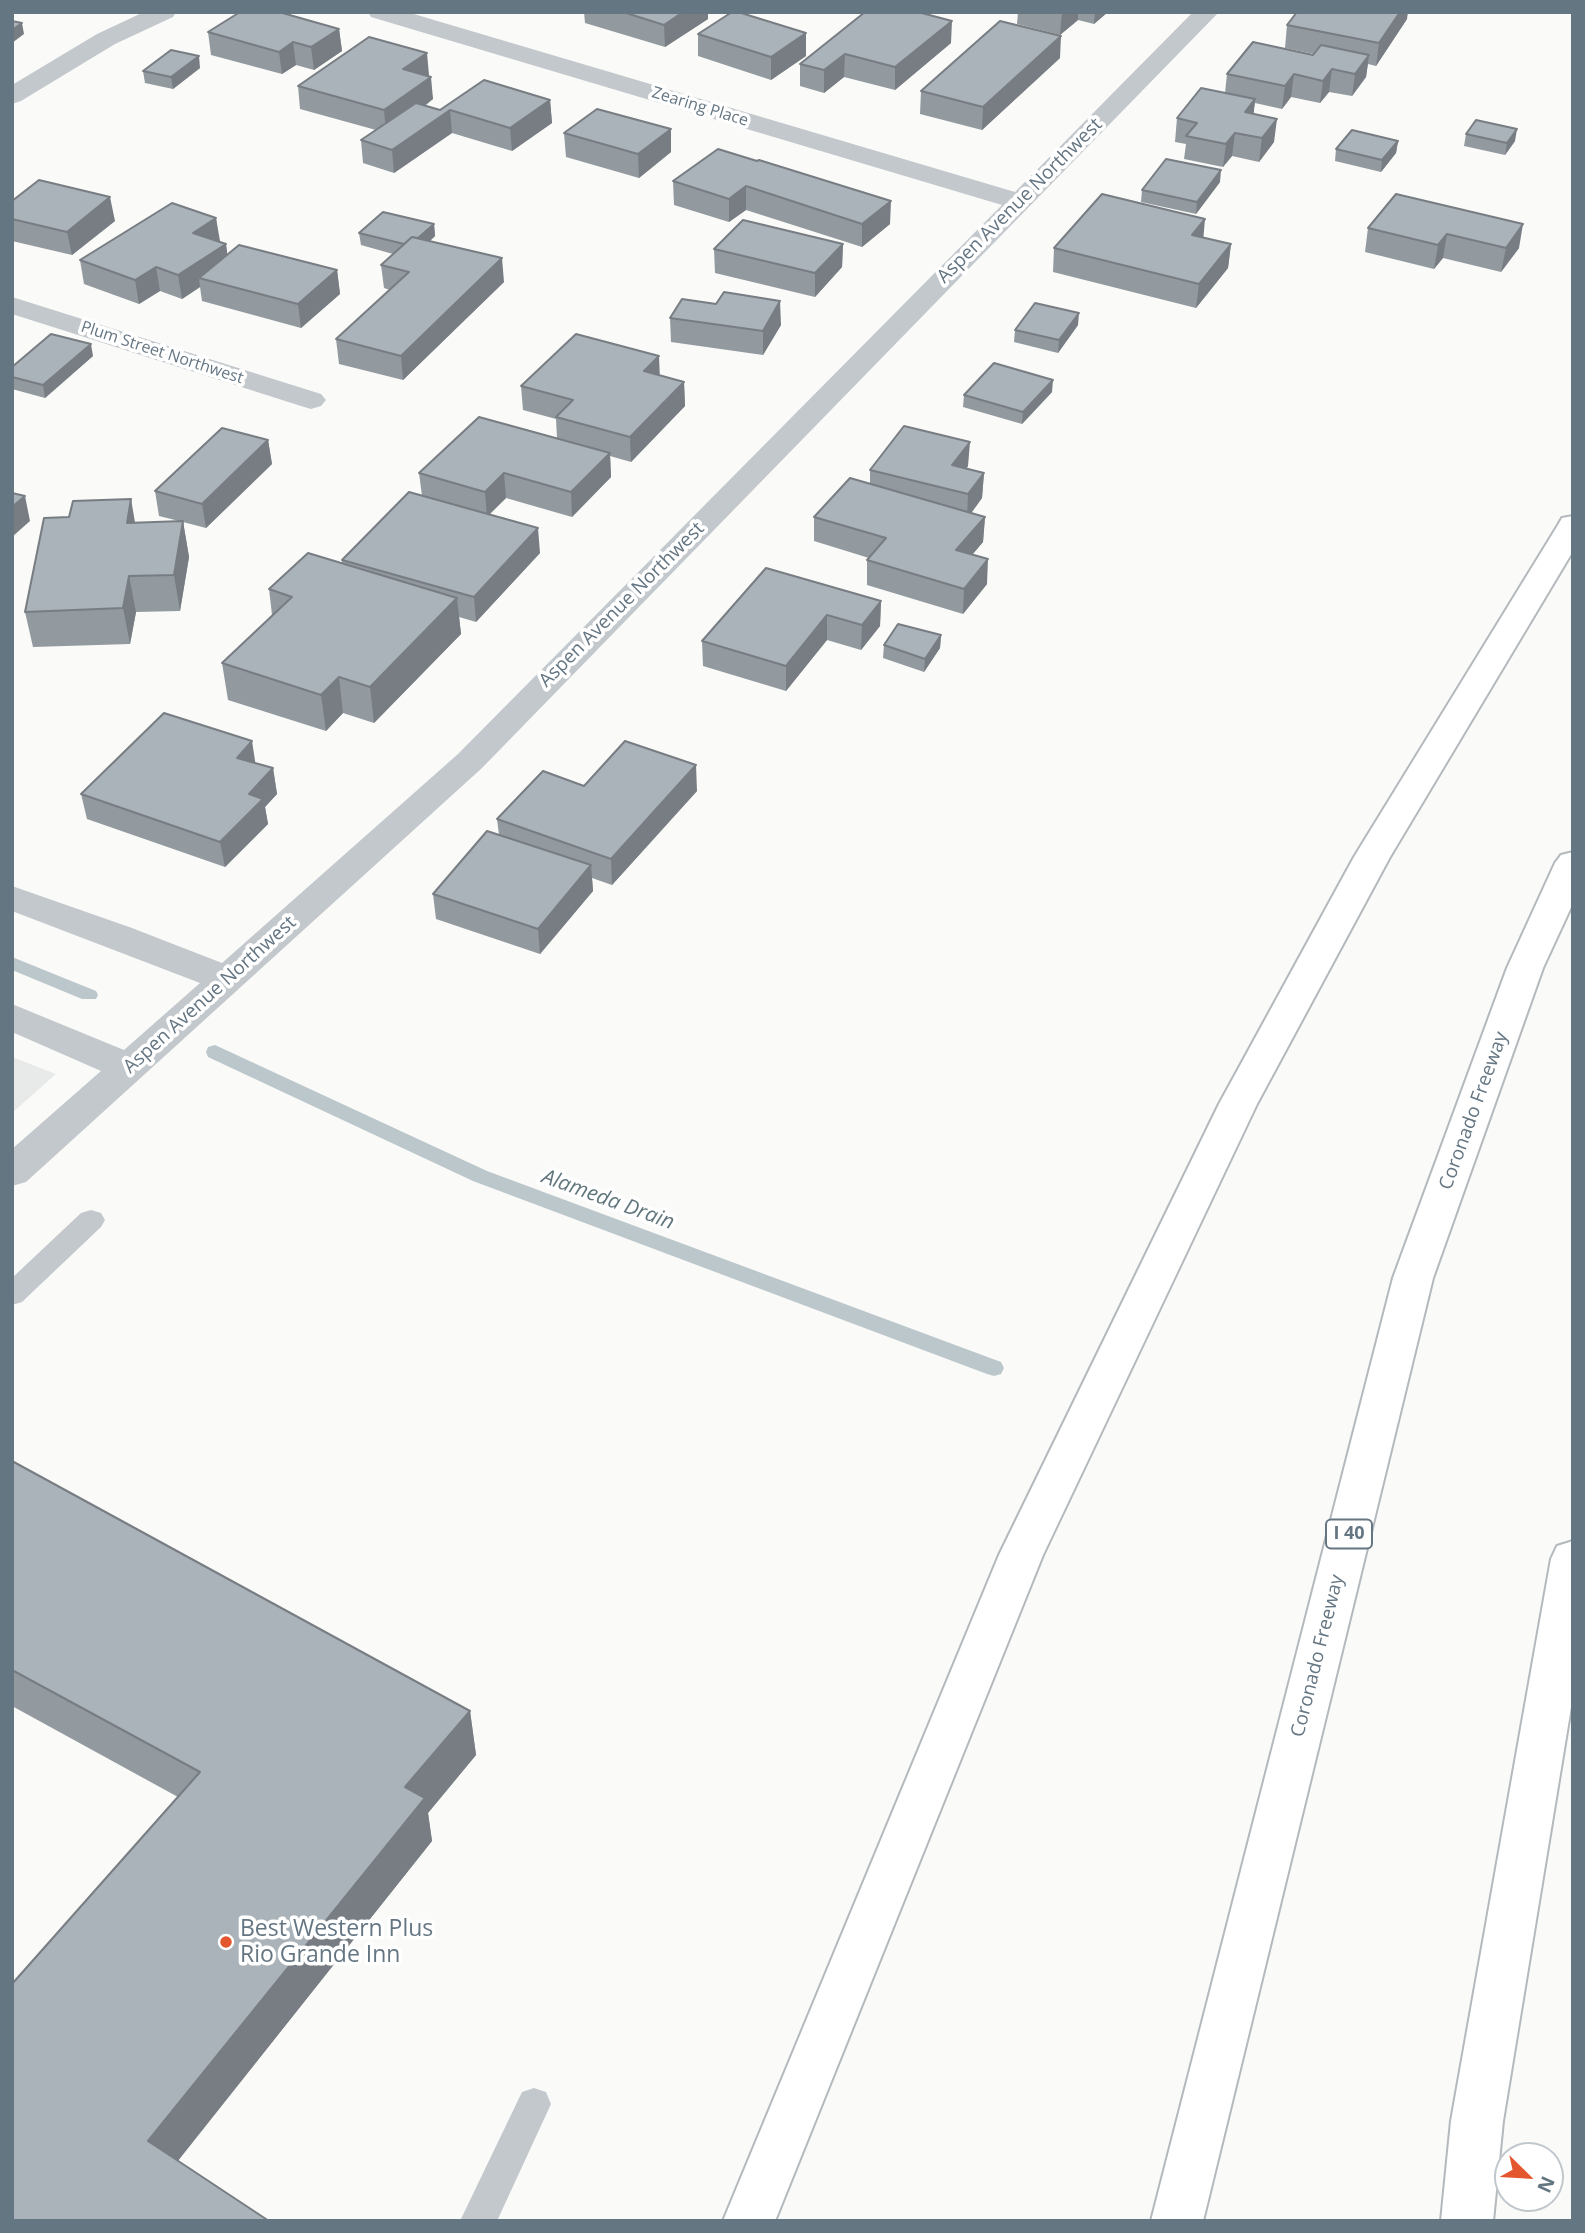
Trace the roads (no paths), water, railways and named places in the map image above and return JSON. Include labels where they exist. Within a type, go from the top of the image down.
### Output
[{"type":"highway","points":[[749,2221],[1021,1555],[1232,1117],[1372,857],[1573,525]]},
{"type":"highway","name":"Coronado Freeway","points":[[1177,2221],[1413,1278],[1525,968],[1573,863]]},
{"type":"highway","points":[[1467,2221],[1478,2120],[1573,1559]]},
{"type":"street","points":[[12,96],[106,38],[164,12]]},
{"type":"street","name":"Zearing Place","points":[[380,12],[1020,202]]},
{"type":"street","name":"Aspen Avenue Northwest","points":[[12,1172],[470,761],[1207,12]]},
{"type":"street","name":"Plum Street Northwest","points":[[12,305],[311,400]]},
{"type":"street","points":[[12,898],[119,936],[226,979]]},
{"type":"street","points":[[12,1017],[130,1068]]},
{"type":"lane","points":[[12,1295],[91,1220]]},
{"type":"lane","points":[[478,2221],[534,2104]]},
{"type":"waterway","name":"Alameda Drain","points":[[12,963],[89,995]]},
{"type":"waterway","name":"Alameda Drain","points":[[215,1052],[480,1176],[994,1368]]},
{"type":"place","name":"Best Western Plus Rio Grande Inn","points":[[226,1942]]}]
